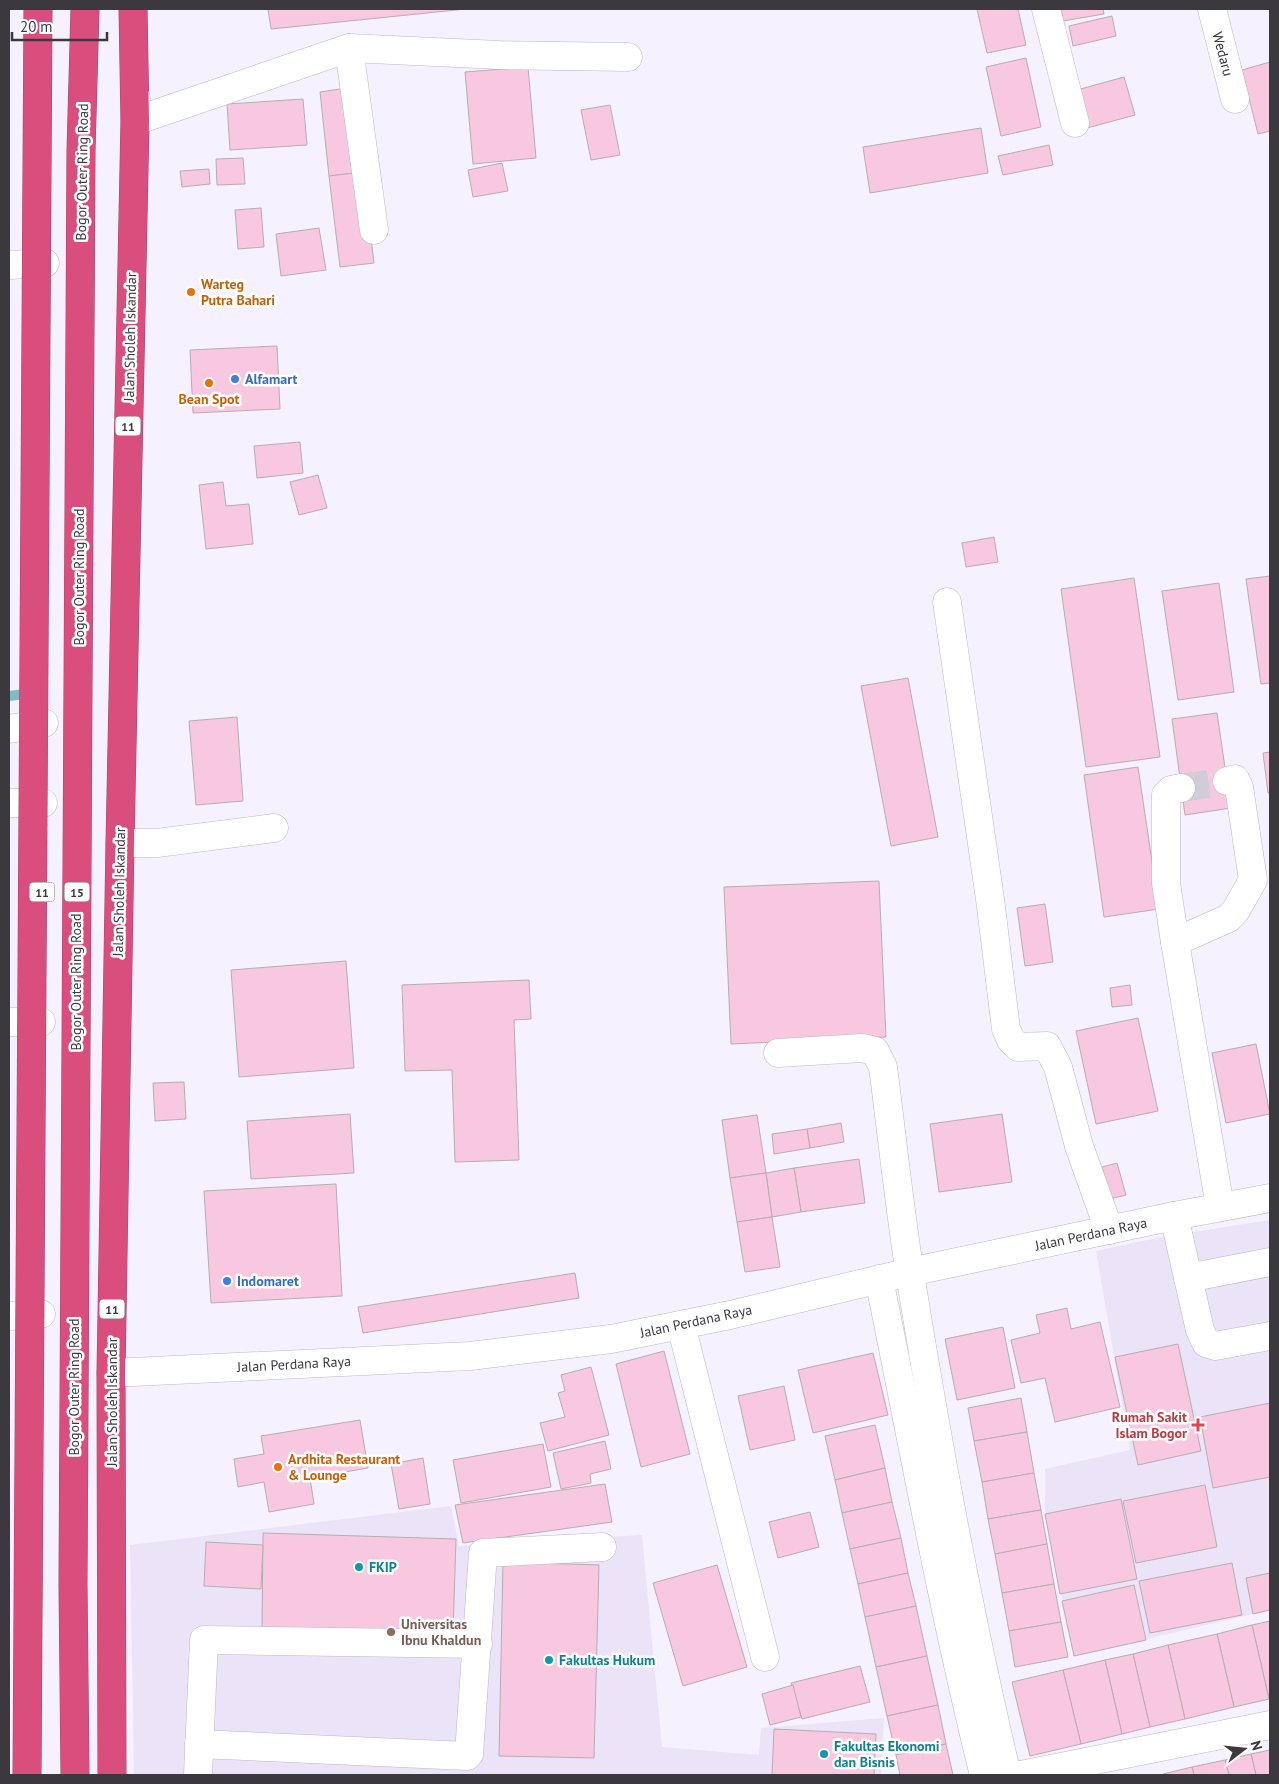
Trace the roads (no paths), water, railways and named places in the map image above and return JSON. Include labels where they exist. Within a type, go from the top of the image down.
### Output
[{"type":"highway","points":[[27,1775],[38,9]]},
{"type":"highway","name":"11","points":[[40,1775],[41,1022],[46,518],[46,9]]},
{"type":"highway","name":"Bogor Outer Ring Road","points":[[75,1775],[73,1525],[81,151],[85,9]]},
{"type":"highway","name":"Jalan Sholeh Iskandar","points":[[112,1775],[111,1373],[135,121],[133,9]]},
{"type":"street","points":[[142,9],[135,121],[349,48],[499,55],[628,57]]},
{"type":"street","points":[[1046,9],[1075,123]]},
{"type":"street","name":"Wedaru","points":[[1212,9],[1235,99]]},
{"type":"street","points":[[349,48],[374,230]]},
{"type":"street","points":[[9,265],[45,263]]},
{"type":"street","points":[[947,602],[990,899],[1006,1029],[1011,1040],[1018,1047],[1048,1046],[1058,1068],[1079,1146],[1109,1230]]},
{"type":"street","points":[[9,729],[44,723]]},
{"type":"street","points":[[1175,942],[1229,918],[1236,910],[1253,880],[1239,787],[1235,779],[1228,781]]},
{"type":"street","points":[[1181,788],[1171,790],[1166,794],[1166,883],[1220,1207]]},
{"type":"street","points":[[9,803],[43,803]]},
{"type":"street","points":[[120,843],[157,843],[274,828]]},
{"type":"street","points":[[9,1022],[41,1022]]},
{"type":"street","points":[[778,1053],[862,1048],[875,1051],[883,1067],[910,1272],[940,1449],[981,1717],[984,1775]]},
{"type":"street","name":"Jalan Perdana Raya","points":[[111,1373],[470,1356],[611,1339],[730,1315],[910,1272],[1174,1216],[1270,1198]]},
{"type":"street","points":[[1174,1216],[1200,1330],[1206,1343],[1215,1346],[1270,1336]]},
{"type":"street","points":[[1188,1278],[1270,1262]]},
{"type":"street","points":[[879,1280],[914,1456],[981,1717],[1007,1775]]},
{"type":"street","points":[[9,1316],[40,1314]]},
{"type":"street","points":[[682,1325],[765,1657]]},
{"type":"street","points":[[199,1744],[467,1756],[469,1754],[478,1644],[483,1554],[602,1547]]},
{"type":"street","points":[[198,1775],[204,1640],[478,1644]]},
{"type":"street","points":[[1021,1775],[1270,1725]]},
{"type":"waterway","points":[[9,696],[33,693]]},
{"type":"tunnel","points":[[1181,788],[1227,781]]},
{"type":"place","name":"Warteg Putra Bahari","points":[[191,292]]},
{"type":"place","name":"Alfamart","points":[[235,379]]},
{"type":"place","name":"Bean Spot","points":[[209,383]]},
{"type":"place","name":"Indomaret","points":[[227,1281]]},
{"type":"place","name":"Rumah Sakit Islam Bogor","points":[[1198,1425]]},
{"type":"place","name":"Ardhita Restaurant & Lounge","points":[[278,1467]]},
{"type":"place","name":"FKIP","points":[[359,1567]]},
{"type":"place","name":"Universitas Ibnu Khaldun","points":[[391,1632]]},
{"type":"place","name":"Fakultas Hukum","points":[[549,1660]]},
{"type":"place","name":"Fakultas Ekonomi dan Bisnis","points":[[824,1754]]}]
